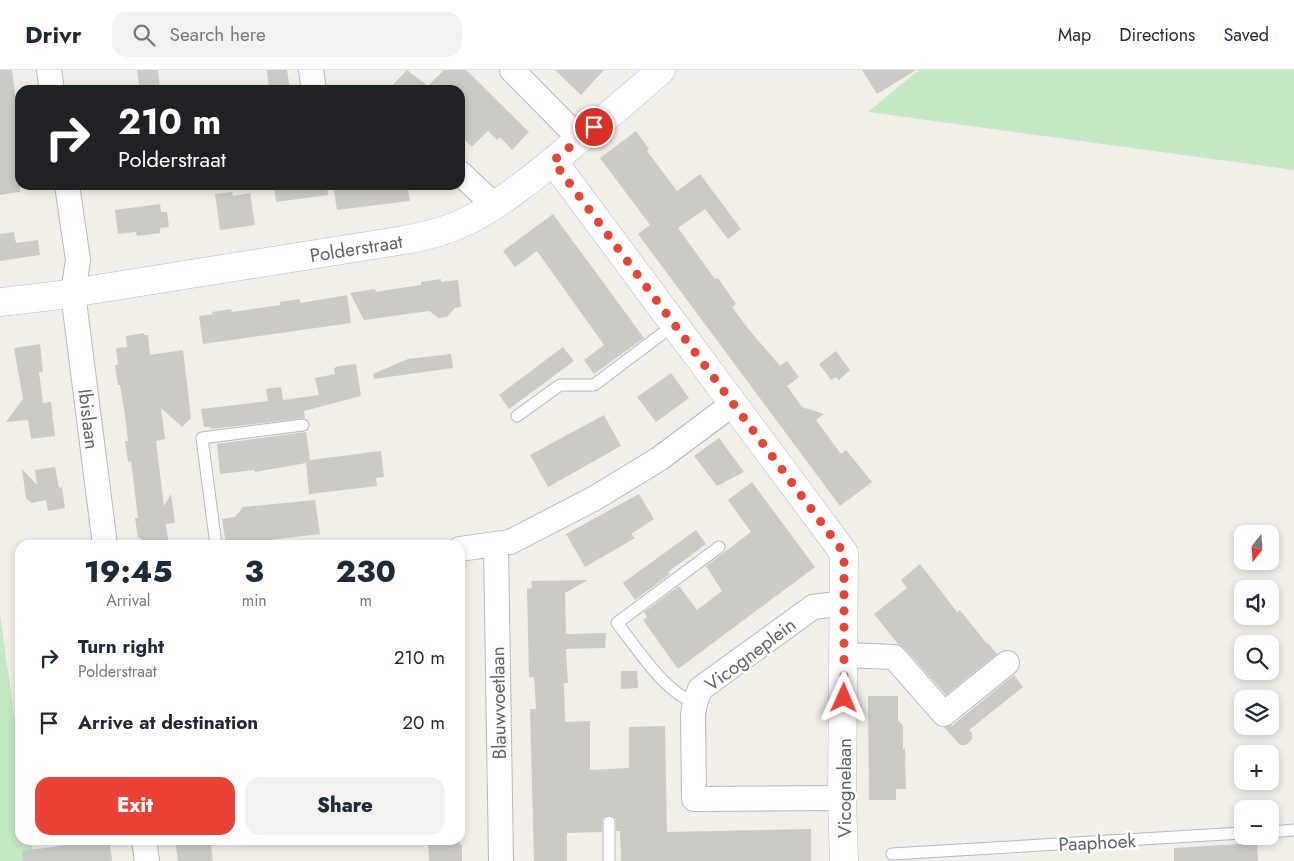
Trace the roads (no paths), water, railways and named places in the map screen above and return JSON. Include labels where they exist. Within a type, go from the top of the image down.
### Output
[{"type":"street","points":[[49,70],[51,85]]},
{"type":"street","points":[[311,70],[313,85]]},
{"type":"street","points":[[512,70],[580,139]]},
{"type":"street","name":"Polderstraat","points":[[0,302],[73,293],[424,237],[449,229],[471,220],[494,205],[553,161],[661,70]]},
{"type":"street","name":"Vicognelaan","points":[[553,161],[844,553],[842,798],[844,861]]},
{"type":"street","points":[[465,178],[494,205]]},
{"type":"street","name":"Ibislaan","points":[[68,190],[78,260],[73,293],[104,540]]},
{"type":"street","points":[[465,548],[510,542],[595,498],[659,459],[734,403]]},
{"type":"street","name":"Blauwvoetlaan","points":[[496,545],[501,861]]},
{"type":"street","name":"Vicogneplein","points":[[842,798],[694,799],[695,703],[700,689],[813,607],[844,603]]},
{"type":"street","points":[[844,655],[894,657],[944,714],[1008,664]]},
{"type":"street","points":[[145,845],[147,861]]},
{"type":"lane","points":[[517,416],[560,385],[594,386],[675,324]]},
{"type":"lane","points":[[215,540],[202,438],[303,425]]},
{"type":"lane","points":[[695,703],[682,699],[670,689],[617,623],[719,547]]},
{"type":"lane","points":[[608,822],[609,861]]},
{"type":"lane","points":[[1279,831],[1294,830]]},
{"type":"lane","name":"Paaphoek","points":[[892,854],[1234,833]]}]
